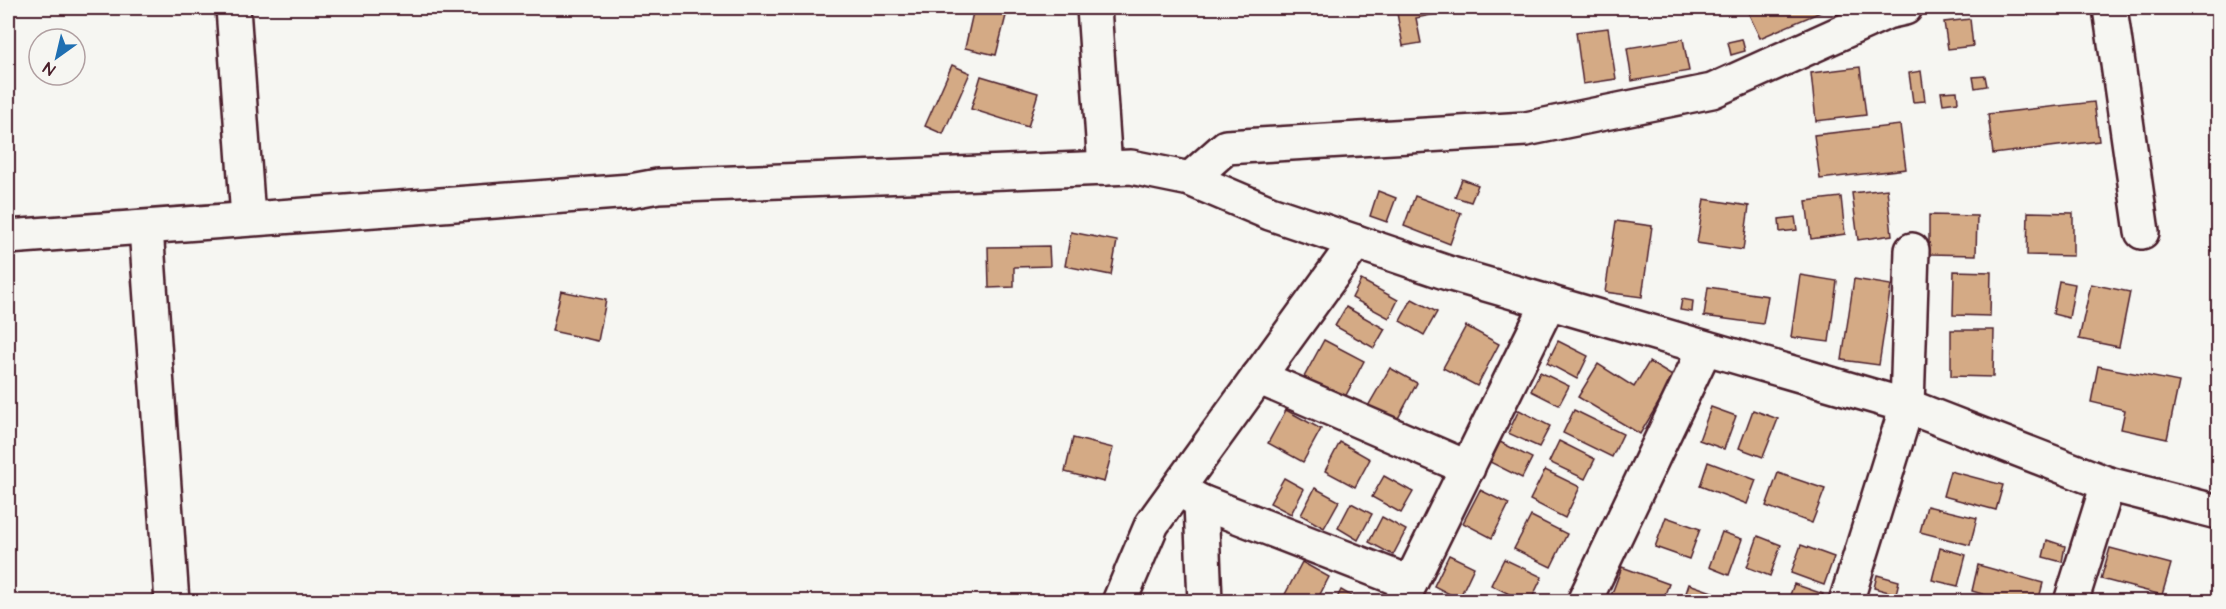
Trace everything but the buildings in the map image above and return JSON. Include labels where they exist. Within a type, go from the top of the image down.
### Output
[{"type":"street","points":[[233,8],[248,218]]},
{"type":"street","points":[[1094,8],[1105,168]]},
{"type":"street","points":[[1190,179],[1226,147],[1526,129],[1712,91],[1887,12],[1905,8]]},
{"type":"street","points":[[2110,8],[2142,232]]},
{"type":"street","points":[[8,237],[630,191],[658,186],[1131,167],[1190,179],[1270,213],[1451,274],[1907,406],[2108,484],[2218,512]]},
{"type":"street","points":[[146,228],[172,602]]},
{"type":"street","points":[[1119,602],[1152,525],[1190,496],[1258,377],[1356,242]]},
{"type":"street","points":[[1846,602],[1907,406],[1912,250]]},
{"type":"street","points":[[1190,496],[1406,592],[1549,302]]},
{"type":"street","points":[[1584,602],[1705,348]]},
{"type":"street","points":[[1258,377],[1468,468]]},
{"type":"street","points":[[2071,602],[2108,484]]},
{"type":"street","points":[[1190,496],[1204,602]]}]
